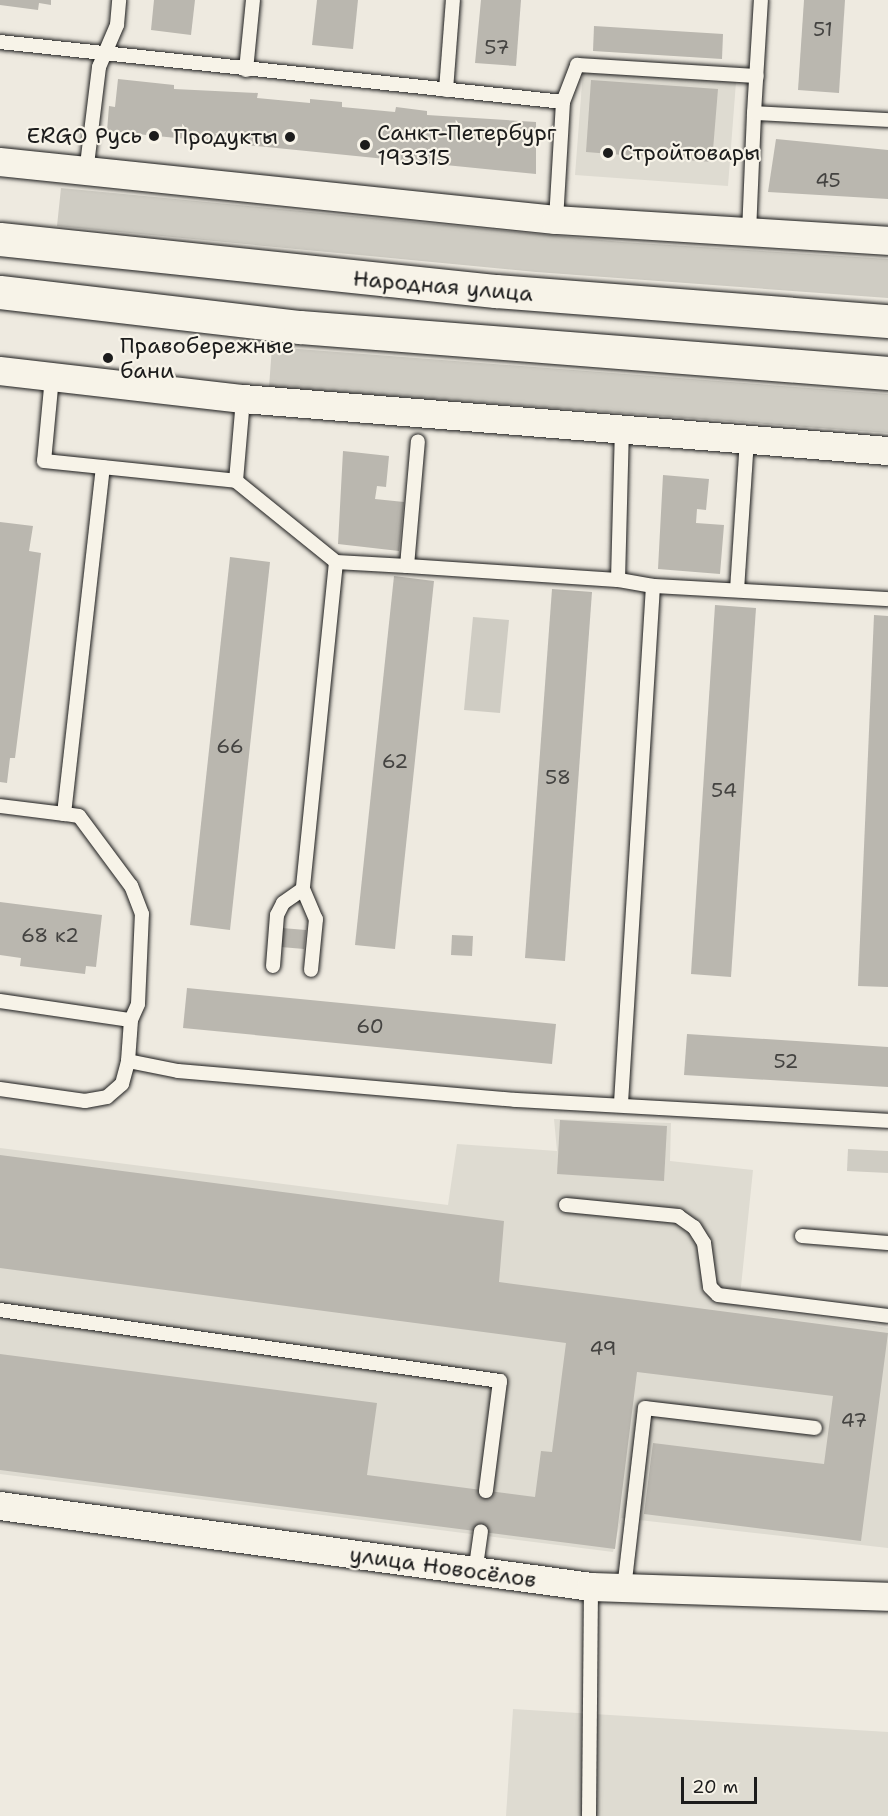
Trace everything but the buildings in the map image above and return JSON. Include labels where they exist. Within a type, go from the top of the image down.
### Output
[{"type":"main road","name":"Народная улица","points":[[0,239],[496,291],[888,321]]},
{"type":"main road","points":[[0,292],[300,327],[888,373]]},
{"type":"street","points":[[0,162],[86,173],[556,220],[888,241]]},
{"type":"street","points":[[0,371],[243,399],[888,451]]},
{"type":"street","name":"улица Новосёлов","points":[[0,1506],[475,1573],[591,1587],[888,1597]]},
{"type":"lane","points":[[86,173],[99,67],[117,25],[119,0]]},
{"type":"lane","points":[[246,69],[253,0]]},
{"type":"lane","points":[[446,90],[453,0]]},
{"type":"lane","points":[[749,233],[761,0]]},
{"type":"lane","points":[[0,42],[104,55],[563,102]]},
{"type":"lane","points":[[556,220],[563,102],[577,65],[757,76]]},
{"type":"lane","points":[[754,113],[888,120]]},
{"type":"lane","points":[[52,377],[44,460],[236,481],[336,562],[618,580],[654,586],[888,599]]},
{"type":"lane","points":[[236,481],[243,399]]},
{"type":"lane","points":[[618,580],[622,431]]},
{"type":"lane","points":[[407,566],[418,441]]},
{"type":"lane","points":[[737,590],[747,441]]},
{"type":"lane","points":[[64,814],[103,467]]},
{"type":"lane","points":[[311,970],[316,919],[303,889],[336,562]]},
{"type":"lane","points":[[621,1103],[654,586]]},
{"type":"lane","points":[[0,806],[79,816],[131,886],[142,914],[139,994],[132,1020],[128,1061],[122,1084],[107,1097],[85,1101],[0,1089]]},
{"type":"lane","points":[[273,966],[277,915],[283,903],[303,889]]},
{"type":"lane","points":[[0,1001],[132,1020]]},
{"type":"lane","points":[[128,1061],[178,1071],[515,1100],[621,1103],[888,1120]]},
{"type":"lane","points":[[567,1205],[678,1216],[694,1227],[704,1243],[710,1287],[718,1295],[888,1316]]},
{"type":"lane","points":[[802,1236],[888,1243]]},
{"type":"lane","points":[[0,1310],[500,1381],[486,1491]]},
{"type":"lane","points":[[624,1589],[645,1408],[815,1428]]},
{"type":"lane","points":[[475,1573],[481,1532]]},
{"type":"lane","points":[[589,1816],[591,1587]]},
{"type":"shaded area","points":[[583,71],[736,82],[728,186],[575,175]]},
{"type":"shaded area","points":[[61,188],[622,242],[888,259],[888,298],[536,272],[57,226]]},
{"type":"shaded area","points":[[272,347],[888,394],[888,433],[269,387]]},
{"type":"shaded area","points":[[473,617],[509,620],[500,713],[464,710]]},
{"type":"shaded area","points":[[554,1119],[671,1123],[670,1161],[753,1170],[739,1306],[888,1328],[888,1548],[621,1518],[613,1552],[0,1474],[0,1148],[448,1205],[457,1144],[557,1151]]},
{"type":"shaded area","points":[[848,1149],[888,1151],[888,1173],[847,1171]]},
{"type":"shaded area","points":[[513,1709],[888,1732],[888,1816],[506,1816]]},
{"type":"place","name":"ERGO Русь","points":[[154,136]]},
{"type":"place","name":"Продукты","points":[[290,137]]},
{"type":"place","name":"Санкт-Петербург 193315","points":[[365,145]]},
{"type":"place","name":"Стройтовары","points":[[608,153]]},
{"type":"place","name":"Правобережные бани","points":[[108,358]]}]
